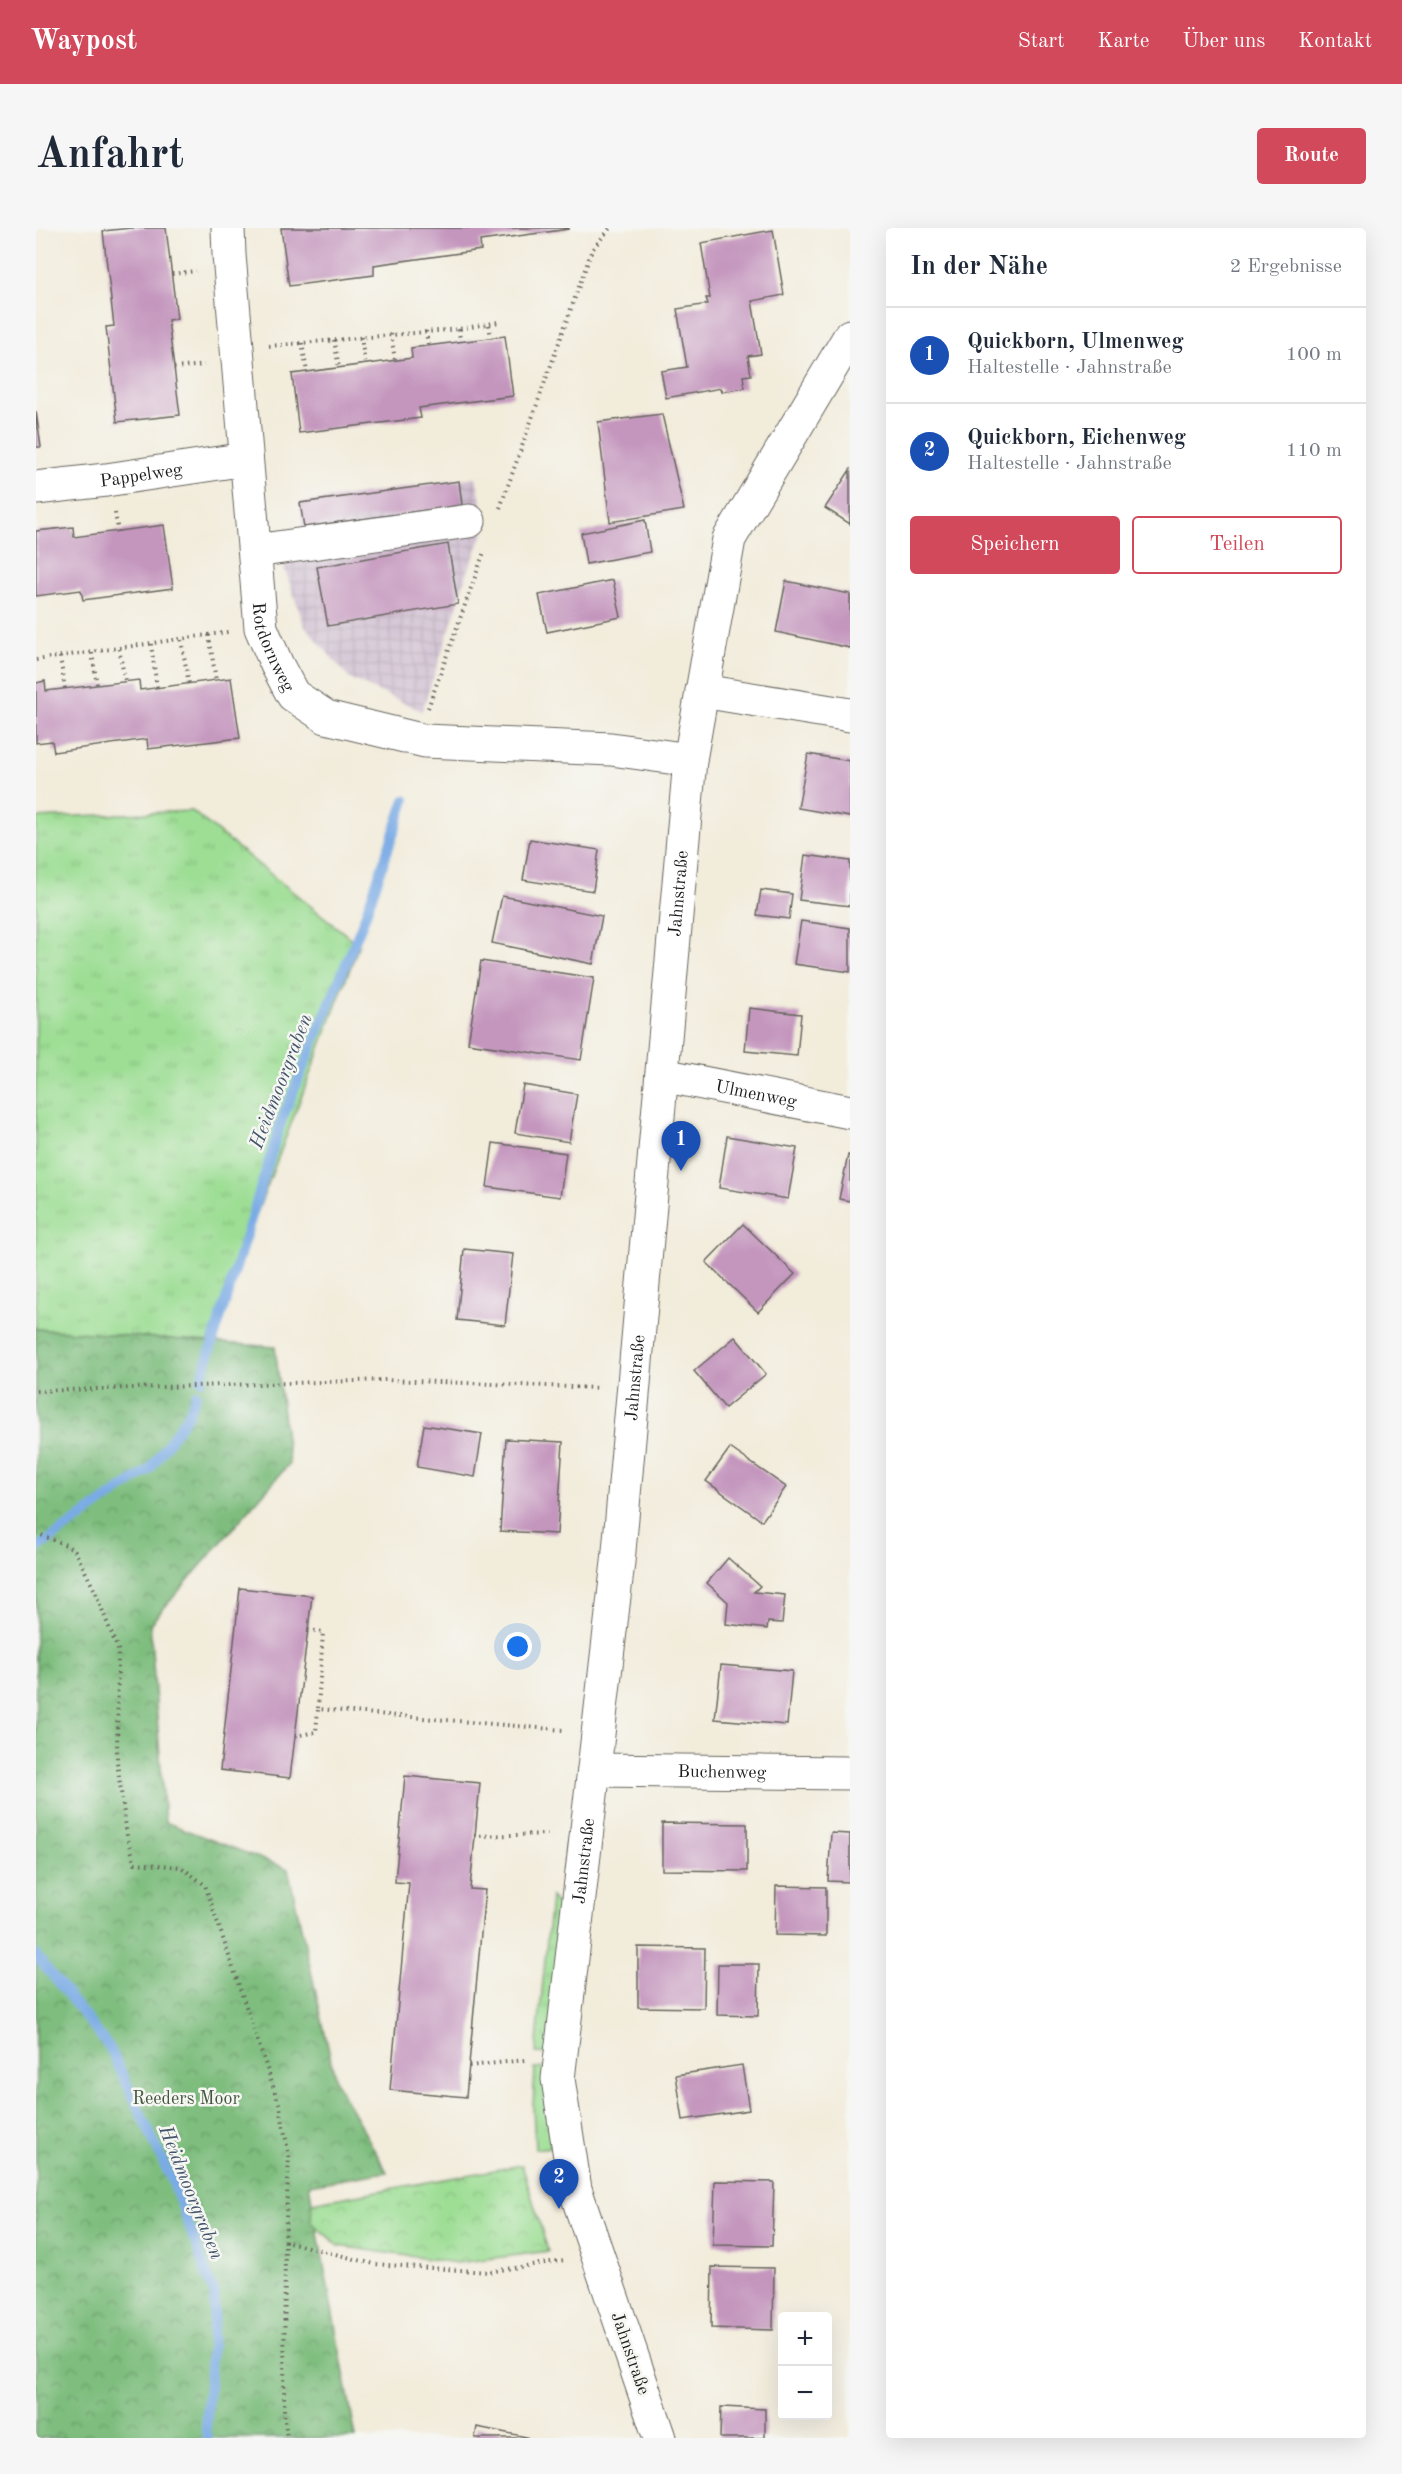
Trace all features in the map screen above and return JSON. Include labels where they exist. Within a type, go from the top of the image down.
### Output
[{"type":"street","name":"Rotdornweg","points":[[228,228],[261,628],[293,694],[326,717],[418,739],[611,749],[690,760]]},
{"type":"street","name":"Jahnstraße","points":[[660,2438],[575,2189],[558,2079],[618,1562],[690,760],[729,539],[850,336]]},
{"type":"street","name":"Pappelweg","points":[[36,488],[246,459]]},
{"type":"street","points":[[255,551],[378,525],[484,527]]},
{"type":"street","points":[[702,691],[850,715]]},
{"type":"street","name":"Ulmenweg","points":[[662,1075],[850,1112]]},
{"type":"street","name":"Buchenweg","points":[[594,1770],[850,1773]]},
{"type":"path","points":[[418,739],[484,527],[592,250],[610,228]]},
{"type":"path","points":[[260,347],[459,329],[499,322]]},
{"type":"path","points":[[489,325],[491,338]]},
{"type":"path","points":[[459,329],[460,342]]},
{"type":"path","points":[[426,331],[428,346]]},
{"type":"path","points":[[391,334],[395,360]]},
{"type":"path","points":[[361,337],[364,364]]},
{"type":"path","points":[[334,340],[339,368]]},
{"type":"path","points":[[302,343],[307,372]]},
{"type":"path","points":[[174,368],[205,365]]},
{"type":"path","points":[[36,660],[239,630]]},
{"type":"path","points":[[209,635],[216,681]]},
{"type":"path","points":[[182,640],[189,684]]},
{"type":"path","points":[[151,644],[157,688]]},
{"type":"path","points":[[119,649],[125,681]]},
{"type":"path","points":[[92,653],[97,685]]},
{"type":"path","points":[[60,657],[65,689]]},
{"type":"path","points":[[36,1391],[386,1380],[601,1388]]},
{"type":"path","points":[[37,1533],[75,1551],[94,1589],[118,1650],[117,1762],[127,1836],[135,1863],[181,1868],[206,1885],[280,2107],[289,2156],[285,2241],[284,2412],[287,2438]]},
{"type":"path","points":[[295,1736],[316,1732],[322,1632],[308,1630]]},
{"type":"path","points":[[318,1709],[563,1730]]},
{"type":"path","points":[[474,1836],[552,1834]]},
{"type":"path","points":[[469,2066],[529,2060]]},
{"type":"path","points":[[285,2241],[374,2264],[488,2272],[597,2256]]},
{"type":"shaded area","points":[[476,477],[486,526],[462,587],[422,711],[349,678],[304,625],[284,567],[284,532],[303,527],[300,503]]},
{"type":"green space","points":[[192,811],[359,945],[208,1342],[36,1329],[36,818]]},
{"type":"green space","name":"Reeders Moor","points":[[36,1329],[275,1347],[289,1464],[150,1624],[165,1822],[288,1869],[336,2082],[387,2172],[309,2185],[356,2438],[36,2438]]},
{"type":"green space","points":[[551,1897],[563,1910],[550,2054],[536,2053]]},
{"type":"green space","points":[[548,2067],[551,2147],[535,2149],[533,2107],[535,2068]]},
{"type":"green space","points":[[522,2165],[548,2251],[457,2263],[339,2246],[311,2222],[312,2203]]},
{"type":"building","points":[[166,228],[177,319],[168,320],[180,415],[117,422],[106,327],[114,326],[103,231]]},
{"type":"building","points":[[281,228],[569,229],[480,241],[481,250],[374,265],[374,275],[289,286]]},
{"type":"building","points":[[773,230],[784,295],[752,301],[761,354],[748,356],[751,375],[743,376],[745,388],[722,392],[721,388],[666,398],[661,371],[687,367],[677,309],[708,304],[706,298],[710,298],[701,243]]},
{"type":"building","points":[[505,336],[513,396],[419,408],[421,418],[299,433],[292,374],[412,358],[411,348]]},
{"type":"building","points":[[36,411],[41,447],[36,447]]},
{"type":"building","points":[[662,414],[684,510],[610,522],[598,422]]},
{"type":"building","points":[[850,470],[850,524],[825,508]]},
{"type":"building","points":[[459,481],[462,505],[304,527],[300,503]]},
{"type":"building","points":[[645,520],[650,552],[586,564],[581,533]]},
{"type":"building","points":[[164,525],[173,588],[83,600],[81,590],[36,596],[36,531],[73,527],[74,537]]},
{"type":"building","points":[[448,544],[458,604],[328,626],[317,567]]},
{"type":"building","points":[[613,580],[621,617],[547,632],[539,595]]},
{"type":"building","points":[[786,581],[850,594],[850,648],[776,632]]},
{"type":"building","points":[[231,678],[240,738],[148,749],[147,739],[54,752],[52,741],[36,743],[36,683],[45,681],[46,691],[139,680],[140,690]]},
{"type":"building","points":[[808,754],[850,761],[850,817],[798,808]]},
{"type":"building","points":[[530,839],[599,850],[593,891],[523,880]]},
{"type":"building","points":[[805,855],[850,861],[850,906],[799,900]]},
{"type":"building","points":[[761,890],[792,894],[789,919],[757,915]]},
{"type":"building","points":[[502,896],[602,916],[593,964],[492,943]]},
{"type":"building","points":[[801,921],[850,928],[850,972],[794,964]]},
{"type":"building","points":[[481,961],[594,978],[581,1060],[468,1043]]},
{"type":"building","points":[[749,1008],[801,1014],[797,1056],[745,1051]]},
{"type":"building","points":[[523,1085],[577,1094],[569,1142],[515,1133]]},
{"type":"building","points":[[727,1136],[797,1148],[788,1199],[719,1188]]},
{"type":"building","points":[[493,1143],[566,1153],[560,1197],[487,1187]]},
{"type":"building","points":[[848,1155],[850,1155],[850,1201],[839,1199]]},
{"type":"building","points":[[743,1224],[795,1274],[758,1312],[706,1262]]},
{"type":"building","points":[[464,1249],[513,1254],[505,1325],[457,1320]]},
{"type":"building","points":[[735,1337],[766,1374],[725,1408],[694,1371]]},
{"type":"building","points":[[424,1425],[482,1434],[475,1477],[417,1467]]},
{"type":"building","points":[[506,1439],[563,1442],[557,1534],[500,1531]]},
{"type":"building","points":[[730,1448],[786,1487],[762,1521],[706,1481]]},
{"type":"building","points":[[728,1558],[760,1586],[754,1592],[785,1595],[782,1623],[768,1622],[767,1629],[726,1624],[728,1602],[707,1583]]},
{"type":"building","points":[[240,1588],[312,1596],[290,1778],[220,1770]]},
{"type":"building","points":[[721,1665],[792,1671],[787,1725],[715,1719]]},
{"type":"building","points":[[405,1776],[480,1783],[470,1889],[485,1890],[466,2097],[390,2090],[409,1883],[395,1882]]},
{"type":"building","points":[[662,1823],[747,1824],[747,1871],[662,1870]]},
{"type":"building","points":[[831,1833],[850,1834],[850,1882],[828,1881]]},
{"type":"building","points":[[776,1886],[826,1887],[826,1936],[775,1935]]},
{"type":"building","points":[[638,1947],[705,1948],[704,2008],[638,2007]]},
{"type":"building","points":[[718,1964],[759,1964],[758,2016],[717,2015]]},
{"type":"building","points":[[742,2065],[749,2110],[683,2120],[676,2075]]},
{"type":"building","points":[[715,2181],[774,2182],[772,2246],[713,2245]]},
{"type":"building","points":[[712,2267],[774,2268],[773,2330],[711,2328]]},
{"type":"building","points":[[721,2407],[765,2409],[765,2438],[720,2438]]},
{"type":"building","points":[[477,2427],[527,2437],[527,2438],[475,2438]]},
{"type":"waterway","name":"Heidmoorgraben","points":[[201,1380],[282,1119],[363,922],[405,800]]},
{"type":"waterway","points":[[36,1549],[150,1469],[189,1413],[196,1394]]},
{"type":"waterway","name":"Heidmoorgraben","points":[[36,1955],[110,2048],[173,2183],[215,2296],[206,2429],[208,2438]]},
{"type":"place","name":"Quickborn, Ulmenweg","points":[[681,1171]]},
{"type":"place","name":"Quickborn, Eichenweg","points":[[559,2209]]}]
